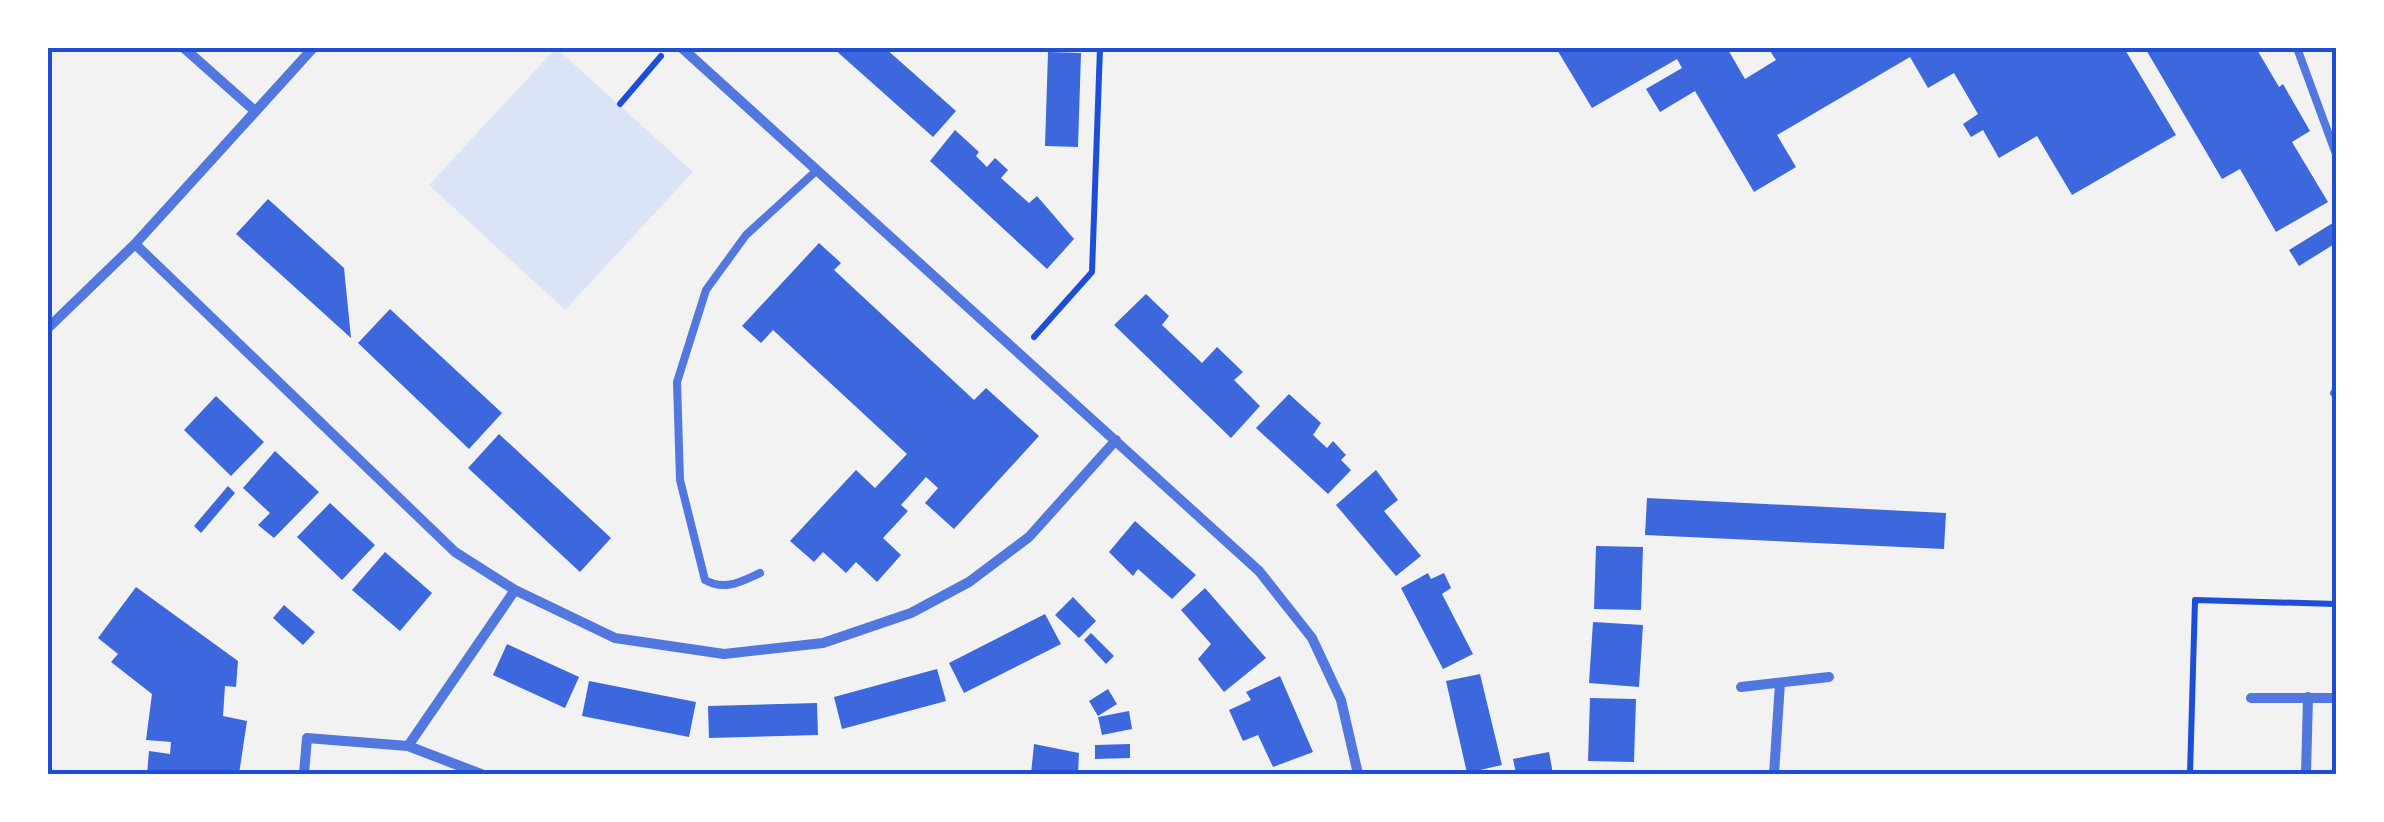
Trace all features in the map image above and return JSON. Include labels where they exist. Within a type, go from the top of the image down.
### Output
[{"type":"street","points":[[184,48],[254,111]]},
{"type":"street","points":[[48,328],[135,244],[312,48]]},
{"type":"street","points":[[682,48],[1259,571],[1312,638],[1341,700],[1358,774]]},
{"type":"street","points":[[135,244],[455,552],[516,590],[615,638],[724,654],[822,642],[911,612],[969,582],[1029,536],[1116,440]]},
{"type":"street","points":[[408,746],[516,590]]},
{"type":"street","points":[[1741,687],[1829,677]]},
{"type":"street","points":[[1774,774],[1780,683]]},
{"type":"street","points":[[2250,698],[2336,698]]},
{"type":"street","points":[[2306,774],[2308,698]]},
{"type":"street","points":[[304,774],[307,738],[408,746],[482,774]]},
{"type":"lane","points":[[2297,48],[2336,154]]},
{"type":"lane","points":[[760,573],[734,585],[717,587],[705,580],[680,480],[677,382],[706,290],[746,236],[816,171]]},
{"type":"path","points":[[620,104],[668,48]]},
{"type":"path","points":[[1020,353],[1092,272],[1100,48]]},
{"type":"path","points":[[2190,774],[2195,600],[2336,604]]},
{"type":"shaded area","points":[[556,48],[693,172],[565,310],[429,185]]},
{"type":"building","points":[[833,48],[885,48],[956,111],[933,137]]},
{"type":"building","points":[[1556,48],[1727,48],[1745,79],[1776,60],[1768,48],[2124,48],[2176,135],[2072,195],[2037,136],[1999,158],[1983,130],[1971,137],[1963,124],[1978,114],[1954,73],[1928,88],[1910,57],[1777,135],[1796,167],[1754,192],[1695,91],[1660,112],[1646,89],[1682,68],[1677,59],[1592,108]]},
{"type":"building","points":[[2145,48],[2256,48],[2310,131],[2292,142],[2328,202],[2276,232],[2240,169],[2222,179]]},
{"type":"building","points":[[1048,52],[1081,53],[1078,147],[1045,146]]},
{"type":"building","points":[[955,130],[979,152],[976,156],[987,167],[995,158],[1008,170],[1001,178],[1029,203],[1037,196],[1074,239],[1047,269],[930,161]]},
{"type":"building","points":[[268,199],[344,268],[351,338],[236,234]]},
{"type":"building","points":[[2336,221],[2336,243],[2299,266],[2289,250]]},
{"type":"building","points":[[819,243],[841,263],[834,270],[974,400],[986,388],[1039,436],[954,529],[925,503],[938,488],[926,477],[901,505],[908,511],[883,538],[901,555],[877,582],[856,562],[846,573],[823,552],[814,562],[790,541],[856,470],[875,488],[907,454],[773,330],[761,343],[742,326]]},
{"type":"building","points":[[1146,294],[1169,316],[1162,325],[1202,363],[1217,347],[1243,372],[1234,380],[1260,406],[1231,438],[1114,325]]},
{"type":"building","points":[[390,309],[502,413],[469,449],[358,343]]},
{"type":"building","points":[[1289,394],[1321,423],[1313,435],[1327,448],[1333,441],[1346,455],[1341,460],[1351,470],[1328,494],[1256,428]]},
{"type":"building","points":[[216,396],[264,442],[231,476],[184,430]]},
{"type":"building","points":[[499,434],[611,538],[580,572],[468,468]]},
{"type":"building","points":[[275,451],[319,492],[274,538],[258,525],[270,513],[243,488]]},
{"type":"building","points":[[1376,470],[1398,500],[1384,511],[1421,556],[1396,576],[1336,505]]},
{"type":"building","points":[[228,486],[235,493],[201,533],[194,526]]},
{"type":"building","points":[[1647,498],[1946,513],[1944,549],[1645,535]]},
{"type":"building","points":[[330,503],[375,545],[342,580],[297,537]]},
{"type":"building","points":[[1135,521],[1196,575],[1172,599],[1138,569],[1133,576],[1109,552]]},
{"type":"building","points":[[1596,546],[1643,547],[1641,610],[1594,609]]},
{"type":"building","points":[[385,552],[432,593],[400,631],[352,590]]},
{"type":"building","points":[[1428,573],[1431,579],[1444,573],[1451,588],[1442,594],[1473,654],[1443,669],[1401,588]]},
{"type":"building","points":[[136,587],[238,661],[236,687],[225,686],[223,716],[247,721],[239,774],[147,774],[149,751],[170,754],[171,742],[146,740],[152,694],[111,662],[118,654],[98,638]]},
{"type":"building","points":[[1205,588],[1266,658],[1224,692],[1198,659],[1211,644],[1181,610]]},
{"type":"building","points":[[1073,597],[1096,621],[1079,638],[1055,615]]},
{"type":"building","points":[[284,605],[315,632],[303,645],[273,618]]},
{"type":"building","points":[[1045,614],[1061,644],[964,693],[949,663]]},
{"type":"building","points":[[1593,622],[1643,625],[1639,687],[1589,683]]},
{"type":"building","points":[[1091,633],[1114,656],[1106,664],[1084,640]]},
{"type":"building","points":[[507,644],[579,677],[565,708],[493,675]]},
{"type":"building","points":[[937,669],[946,701],[842,729],[834,697]]},
{"type":"building","points":[[1480,674],[1502,765],[1467,773],[1446,681]]},
{"type":"building","points":[[1280,676],[1313,752],[1273,767],[1258,735],[1243,741],[1229,710],[1251,700],[1246,692]]},
{"type":"building","points":[[589,681],[696,702],[689,737],[582,716]]},
{"type":"building","points":[[1108,689],[1117,704],[1098,716],[1089,701]]},
{"type":"building","points":[[1590,698],[1636,699],[1634,762],[1588,761]]},
{"type":"building","points":[[817,703],[818,735],[709,738],[708,706]]},
{"type":"building","points":[[1129,711],[1132,729],[1102,735],[1098,717]]},
{"type":"building","points":[[1034,744],[1079,753],[1078,774],[1031,774]]},
{"type":"building","points":[[1130,744],[1130,758],[1095,759],[1095,745]]},
{"type":"building","points":[[1549,752],[1553,774],[1516,774],[1513,759]]}]
